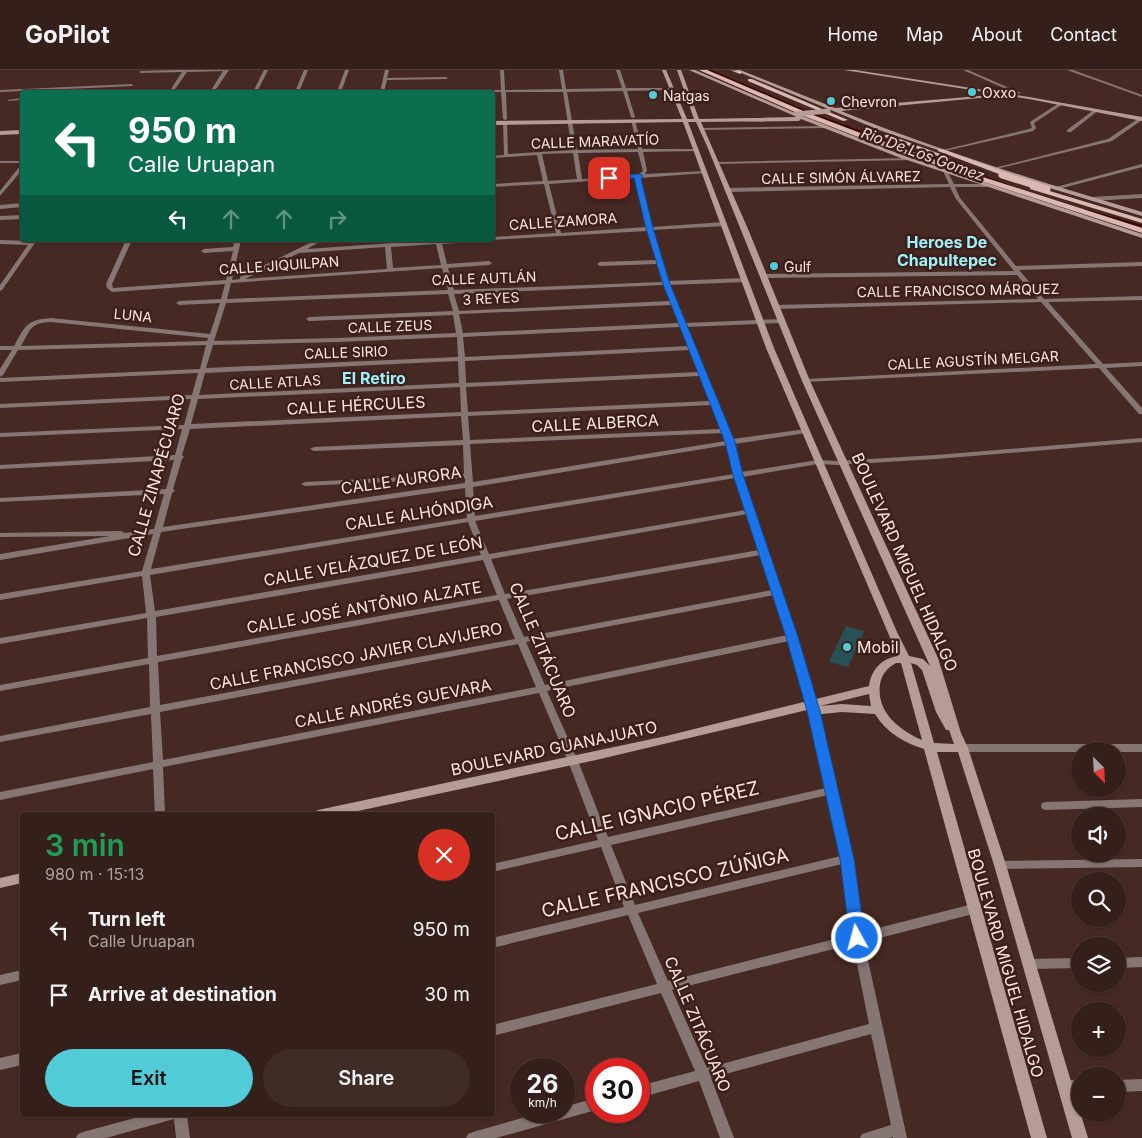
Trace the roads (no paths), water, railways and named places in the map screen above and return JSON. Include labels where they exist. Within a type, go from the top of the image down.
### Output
[{"type":"main road","name":"BOULEVARD MIGUEL HIDALGO","points":[[664,70],[672,89],[678,115],[687,126],[698,150],[760,321],[818,462],[905,659],[1038,1138]]},
{"type":"main road","points":[[691,70],[702,72],[839,127],[1010,189],[1142,231]]},
{"type":"main road","points":[[725,70],[876,132],[1059,196],[1142,221]]},
{"type":"main road","points":[[846,70],[1013,96],[1142,119]]},
{"type":"main road","points":[[737,71],[831,110],[1051,188],[1142,214]]},
{"type":"main road","points":[[680,73],[702,72],[824,127],[900,156],[1142,236]]},
{"type":"main road","name":"BOULEVARD MIGUEL HIDALGO","points":[[680,73],[698,122],[718,163],[726,188],[745,229],[806,381],[933,658],[955,733],[962,748],[1000,865],[1080,1138]]},
{"type":"main road","points":[[495,123],[678,115],[698,122],[1013,96]]},
{"type":"main road","points":[[655,116],[678,115]]},
{"type":"main road","points":[[664,120],[678,115]]},
{"type":"main road","points":[[698,122],[713,119],[781,116],[806,119]]},
{"type":"main road","points":[[633,118],[664,120],[687,126]]},
{"type":"main road","points":[[495,119],[505,121]]},
{"type":"main road","points":[[839,127],[900,156]]},
{"type":"main road","points":[[0,131],[20,130]]},
{"type":"main road","points":[[876,132],[1002,175],[1142,214]]},
{"type":"main road","points":[[934,146],[1059,196]]},
{"type":"main road","points":[[705,172],[713,174],[726,188]]},
{"type":"main road","points":[[955,733],[941,712],[924,666],[917,660],[905,659],[893,660],[882,667],[876,676],[872,689],[879,710],[894,729],[928,747],[962,748]]},
{"type":"main road","name":"BOULEVARD GUANAJUATO","points":[[332,812],[813,708],[872,689]]},
{"type":"main road","name":"BOULEVARD GUANAJUATO","points":[[813,708],[879,710]]},
{"type":"main road","points":[[0,883],[20,878]]},
{"type":"street","points":[[172,90],[186,70]]},
{"type":"street","points":[[128,90],[142,71],[226,70]]},
{"type":"street","points":[[213,90],[226,70]]},
{"type":"street","points":[[256,90],[266,70]]},
{"type":"street","points":[[298,90],[306,70]]},
{"type":"street","points":[[340,90],[347,70]]},
{"type":"street","points":[[382,90],[387,70]]},
{"type":"street","points":[[444,90],[447,70]]},
{"type":"street","points":[[502,70],[506,156]]},
{"type":"street","points":[[561,70],[580,180]]},
{"type":"street","points":[[618,70],[633,118],[646,172],[637,178],[649,228],[661,262],[666,284],[730,442],[738,475],[778,592],[813,708],[830,791],[847,859],[857,938],[899,1133],[867,1138]]},
{"type":"street","points":[[965,70],[1019,93],[1013,96]]},
{"type":"street","points":[[1069,70],[1142,96]]},
{"type":"street","points":[[385,79],[446,78]]},
{"type":"street","points":[[29,90],[132,85]]},
{"type":"street","points":[[495,92],[672,89]]},
{"type":"street","points":[[0,91],[20,90]]},
{"type":"street","points":[[9,100],[20,99]]},
{"type":"street","points":[[15,105],[20,99]]},
{"type":"street","points":[[945,150],[1031,130],[1034,128],[1032,122],[1061,104]]},
{"type":"street","points":[[1069,131],[1097,110]]},
{"type":"street","points":[[996,168],[1110,140],[1142,119]]},
{"type":"street","points":[[698,122],[824,127]]},
{"type":"street","name":"CALLE MARAVATÍO","points":[[495,157],[539,153],[698,150]]},
{"type":"street","points":[[539,153],[559,234]]},
{"type":"street","points":[[718,163],[911,159]]},
{"type":"street","points":[[0,162],[20,162]]},
{"type":"street","points":[[1051,188],[1142,165]]},
{"type":"street","points":[[0,194],[20,169]]},
{"type":"street","points":[[944,171],[950,186],[1016,270],[1142,412]]},
{"type":"street","points":[[495,186],[705,172]]},
{"type":"street","name":"CALLE SIMÓN ÁLVAREZ","points":[[726,188],[986,185]]},
{"type":"street","points":[[1092,199],[1142,196]]},
{"type":"street","points":[[0,207],[20,205]]},
{"type":"street","points":[[0,218],[20,217]]},
{"type":"street","name":"CALLE ZAMORA","points":[[495,239],[724,224]]},
{"type":"street","points":[[0,242],[33,242]]},
{"type":"street","points":[[0,289],[33,242]]},
{"type":"street","points":[[117,290],[110,288],[109,284],[128,242]]},
{"type":"street","name":"CALLE ZINAPÉCUARO","points":[[160,812],[151,615],[146,574],[171,491],[211,340],[224,301],[238,242]]},
{"type":"street","points":[[227,282],[252,274],[316,242]]},
{"type":"street","points":[[297,251],[426,242]]},
{"type":"street","name":"CALLE ZITÁCUARO","points":[[438,242],[456,312],[460,336],[471,520],[520,640],[573,761],[631,910],[703,1074],[727,1138]]},
{"type":"street","points":[[388,245],[390,269]]},
{"type":"street","points":[[204,251],[236,249]]},
{"type":"street","points":[[600,264],[661,262]]},
{"type":"street","name":"CALLE JIQUILPAN","points":[[117,290],[489,263]]},
{"type":"street","points":[[763,276],[1016,270],[1142,264]]},
{"type":"street","name":"CALLE AUTLÁN","points":[[179,303],[745,280]]},
{"type":"street","name":"CALLE FRANCISCO MÁRQUEZ","points":[[775,307],[1142,298]]},
{"type":"street","name":"3 REYES","points":[[309,319],[674,303]]},
{"type":"street","points":[[0,375],[32,324],[37,321],[50,320]]},
{"type":"street","name":"LUNA","points":[[50,320],[211,340]]},
{"type":"street","name":"CALLE ZEUS","points":[[0,348],[211,340],[460,336],[781,320]]},
{"type":"street","name":"CALLE SIRIO","points":[[0,380],[693,348]]},
{"type":"street","name":"CALLE AGUSTÍN MELGAR","points":[[806,381],[1142,364]]},
{"type":"street","name":"CALLE ATLAS","points":[[0,406],[702,374]]},
{"type":"street","name":"CALLE HÉRCULES","points":[[0,435],[714,403]]},
{"type":"street","name":"CALLE ALBERCA","points":[[465,443],[725,431]]},
{"type":"street","name":"CALLE AURORA","points":[[0,558],[134,534],[469,485],[806,431]]},
{"type":"street","name":"CALLE ALHÓNDIGA","points":[[0,597],[818,462],[843,463],[1142,440]]},
{"type":"street","points":[[314,449],[465,443]]},
{"type":"street","points":[[0,467],[180,457]]},
{"type":"street","points":[[305,484],[468,476]]},
{"type":"street","points":[[0,500],[171,491]]},
{"type":"street","name":"CALLE VELÁZQUEZ DE LEÓN","points":[[0,641],[751,511]]},
{"type":"street","points":[[0,535],[83,532],[134,534]]},
{"type":"street","name":"CALLE JOSÉ ANTÔNIO ALZATE","points":[[0,688],[502,597],[764,552]]},
{"type":"street","name":"CALLE FRANCISCO JAVIER CLAVIJERO","points":[[0,739],[778,592]]},
{"type":"street","name":"CALLE ANDRÉS GUEVARA","points":[[0,796],[542,689],[792,637]]},
{"type":"street","points":[[962,748],[1142,748]]},
{"type":"street","name":"CALLE IGNACIO PÉREZ","points":[[495,867],[830,791]]},
{"type":"street","points":[[1046,806],[1142,802]]},
{"type":"street","name":"CALLE FRANCISCO ZÚÑIGA","points":[[495,943],[847,859]]},
{"type":"street","points":[[1000,865],[1142,863]]},
{"type":"street","points":[[495,1030],[973,909]]},
{"type":"street","points":[[1126,963],[1142,962]]},
{"type":"street","points":[[1029,964],[1071,964]]},
{"type":"street","points":[[0,980],[20,975]]},
{"type":"street","points":[[650,1089],[877,1027]]},
{"type":"street","points":[[0,1064],[20,1059]]},
{"type":"street","points":[[1126,1086],[1142,1085]]},
{"type":"street","points":[[1065,1086],[1071,1086]]},
{"type":"street","points":[[473,1138],[585,1107]]},
{"type":"street","points":[[83,1138],[162,1117]]},
{"type":"street","points":[[180,1117],[183,1138]]},
{"type":"waterway","name":"Rio De Los Gomez","points":[[709,70],[812,114],[1012,187]]},
{"type":"waterway","name":"Rio De Los Gomez","points":[[1085,210],[1142,226]]},
{"type":"place","name":"Oxxo","points":[[972,92]]},
{"type":"place","name":"Natgas","points":[[653,95]]},
{"type":"place","name":"Chevron","points":[[831,101]]},
{"type":"place","name":"Gulf","points":[[774,266]]},
{"type":"place","name":"Mobil","points":[[847,647]]},
{"type":"district","name":"Heroes De Chapultepec","points":[[947,251]]},
{"type":"district","name":"El Retiro","points":[[374,378]]}]
